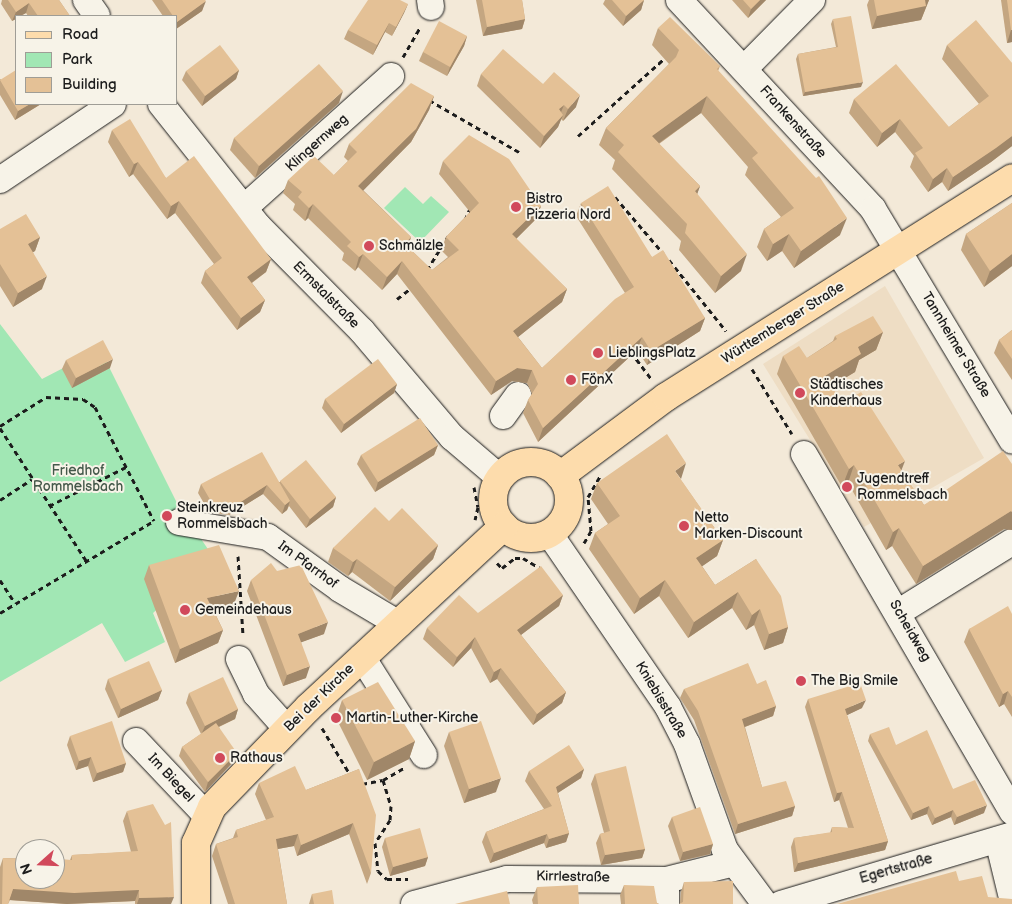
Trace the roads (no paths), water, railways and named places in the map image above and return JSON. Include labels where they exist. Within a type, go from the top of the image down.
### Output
[{"type":"main road","name":"Württemberger Straße","points":[[560,476],[584,455],[666,397],[1012,178]]},
{"type":"main road","points":[[534,462],[560,476],[567,490],[568,507],[549,533],[525,537],[504,526],[493,502],[500,478],[515,466],[534,462]]},
{"type":"main road","name":"Bei der Kirche","points":[[196,904],[196,852],[206,815],[287,729],[362,657],[483,548],[504,526]]},
{"type":"street","points":[[86,0],[96,15]]},
{"type":"street","name":"Frankenstraße","points":[[680,0],[873,209],[899,250]]},
{"type":"street","points":[[744,69],[812,0]]},
{"type":"street","name":"Klingernweg","points":[[243,209],[391,76]]},
{"type":"street","points":[[0,180],[112,105]]},
{"type":"street","name":"Ermstalstraße","points":[[162,105],[243,209],[362,331],[452,437],[500,478]]},
{"type":"street","name":"Tannheimer Straße","points":[[899,250],[1012,440]]},
{"type":"street","points":[[503,416],[518,395]]},
{"type":"street","name":"Scheidweg","points":[[804,454],[899,612],[1012,812]]},
{"type":"street","name":"Im Pfarrhof","points":[[166,522],[242,531],[282,545],[340,589],[399,624]]},
{"type":"street","name":"Kniebisstraße","points":[[549,533],[567,556],[680,728],[718,834],[734,863],[765,904]]},
{"type":"street","points":[[899,612],[1012,542]]},
{"type":"street","points":[[362,657],[424,755]]},
{"type":"street","points":[[239,658],[256,694],[287,729]]},
{"type":"street","name":"Im Biegel","points":[[136,741],[206,815]]},
{"type":"street","points":[[1005,838],[1012,898]]},
{"type":"street","name":"Egertstraße","points":[[781,904],[1005,838]]},
{"type":"street","name":"Kirrlestraße","points":[[418,903],[528,876],[666,892],[734,863]]},
{"type":"place","name":"Bistro Pizzeria Nord","points":[[516,207]]},
{"type":"place","name":"Schmälzle","points":[[369,246]]},
{"type":"place","name":"LieblingsPlatz","points":[[598,353]]},
{"type":"place","name":"FönX","points":[[571,380]]},
{"type":"place","name":"Städtisches Kinderhaus","points":[[800,393]]},
{"type":"place","name":"Jugendtreff Rommelsbach","points":[[847,487]]},
{"type":"place","name":"Steinkreuz Rommelsbach","points":[[167,516]]},
{"type":"place","name":"Netto Marken-Discount","points":[[684,526]]},
{"type":"place","name":"Gemeindehaus","points":[[185,610]]},
{"type":"place","name":"The Big Smile","points":[[801,681]]},
{"type":"place","name":"Martin-Luther-Kirche","points":[[336,718]]},
{"type":"place","name":"Rathaus","points":[[220,758]]},
{"type":"park label","name":"Friedhof Rommelsbach","points":[[78,480]]}]
